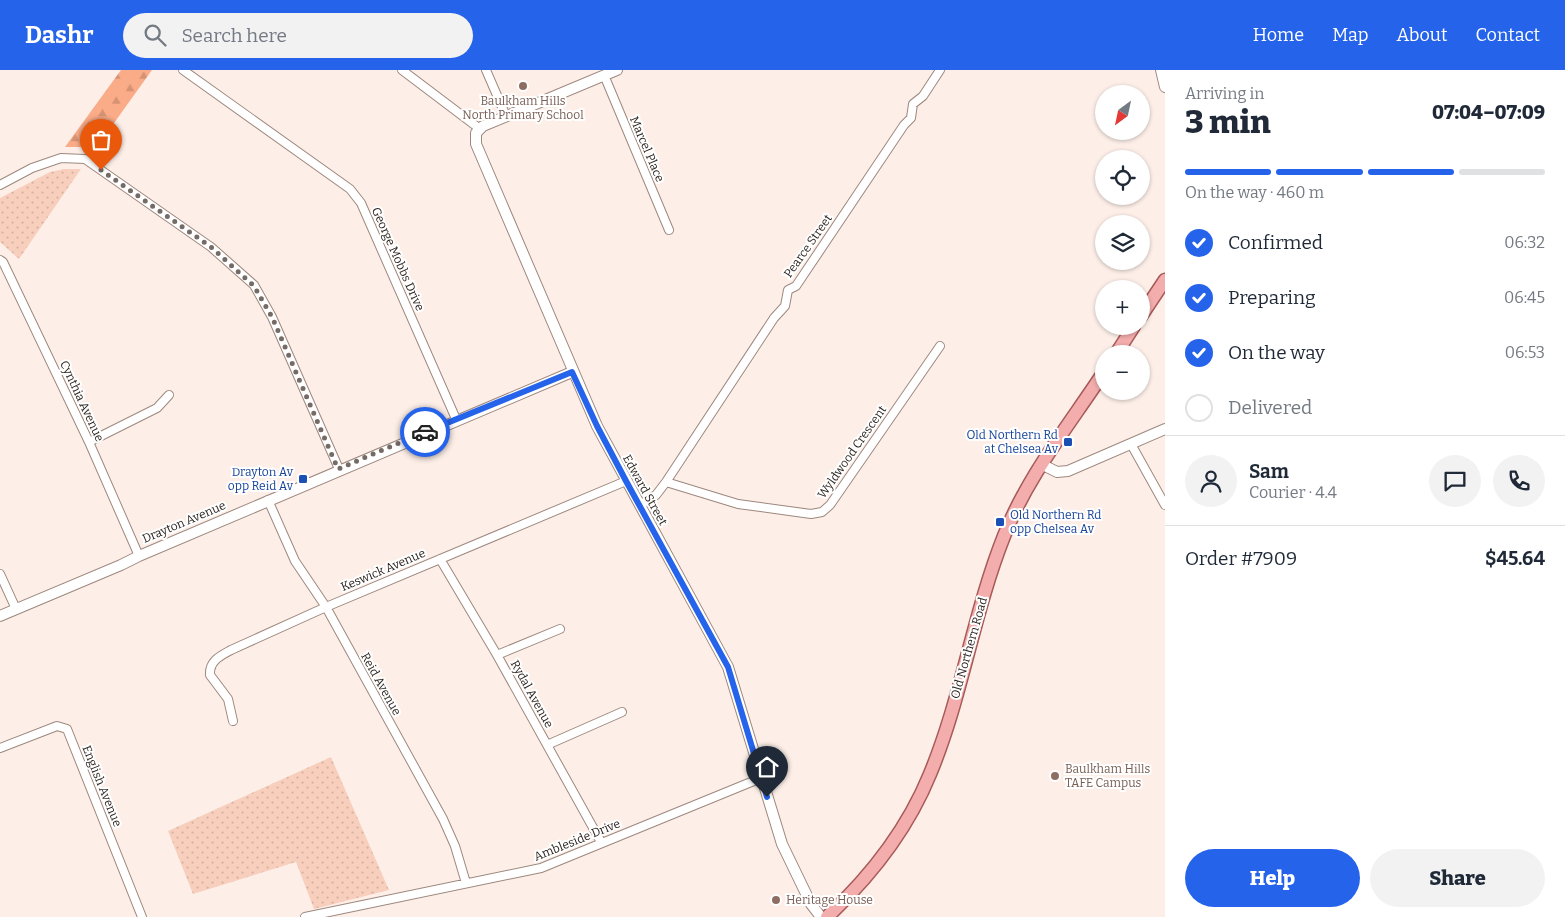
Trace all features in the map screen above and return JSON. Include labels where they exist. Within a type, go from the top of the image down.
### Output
[{"type":"main road","points":[[1150,302],[1165,280]]},
{"type":"main road","name":"Old Northern Road","points":[[828,917],[877,863],[908,818],[925,785],[945,733],[994,561],[1017,508],[1095,386]]},
{"type":"street","name":"George Mobbs Drive","points":[[182,70],[350,189],[361,203],[456,419]]},
{"type":"street","points":[[402,70],[480,129],[506,116],[617,70]]},
{"type":"street","points":[[486,70],[506,116]]},
{"type":"street","name":"Pearce Street","points":[[640,505],[656,495],[666,482],[774,318],[785,306],[788,290],[796,286],[904,124],[911,118],[913,104],[923,96],[940,70]]},
{"type":"street","points":[[1161,70],[1165,87]]},
{"type":"street","name":"Marcel Place","points":[[604,76],[669,230]]},
{"type":"street","name":"Edward Street","points":[[480,129],[475,138],[476,144],[572,372],[597,426],[626,481],[728,667],[782,844],[811,904],[821,917]]},
{"type":"street","points":[[0,185],[32,168],[62,158],[85,159],[211,247],[254,286],[272,317],[338,469]]},
{"type":"street","name":"Cynthia Avenue","points":[[0,260],[3,262],[89,442],[139,556]]},
{"type":"street","name":"Wyldwood Crescent","points":[[666,482],[738,504],[811,514],[822,512],[830,505],[940,346]]},
{"type":"street","name":"Drayton Avenue","points":[[0,616],[121,566],[139,556],[338,469],[572,372]]},
{"type":"street","points":[[89,442],[157,408],[169,396]]},
{"type":"street","points":[[1043,465],[1057,472],[1068,471],[1165,429]]},
{"type":"street","points":[[1131,444],[1165,505]]},
{"type":"street","name":"Keswick Avenue","points":[[233,721],[228,699],[210,675],[212,664],[231,650],[326,607],[626,481]]},
{"type":"street","name":"Reid Avenue","points":[[268,500],[295,561],[326,607],[443,818],[455,846],[466,883]]},
{"type":"street","name":"Rydal Avenue","points":[[440,559],[497,655],[601,842]]},
{"type":"street","points":[[0,574],[16,609]]},
{"type":"street","points":[[497,655],[560,629]]},
{"type":"street","points":[[547,745],[622,712]]},
{"type":"street","name":"English Avenue","points":[[0,748],[57,726],[67,729],[142,917]]},
{"type":"street","name":"Ambleside Drive","points":[[305,917],[541,868],[761,778]]},
{"type":"green space","points":[[121,70],[152,70],[94,151],[83,147],[65,147]]},
{"type":"shaded area","points":[[64,169],[81,169],[19,259],[0,242],[0,198],[50,172]]},
{"type":"shaded area","points":[[331,757],[389,890],[314,909],[296,862],[193,894],[168,831]]},
{"type":"way so far","points":[[101,170],[211,247],[254,286],[272,317],[338,469],[425,432]]},
{"type":"place","name":"Baulkham Hills North Primary School","points":[[523,86]]},
{"type":"place","name":"Old Northern Rd at Chelsea Av","points":[[1068,442]]},
{"type":"place","name":"Drayton Av opp Reid Av","points":[[303,479]]},
{"type":"place","name":"Old Northern Rd opp Chelsea Av","points":[[1000,522]]},
{"type":"place","name":"Baulkham Hills TAFE Campus","points":[[1055,776]]},
{"type":"place","name":"Heritage House","points":[[776,900]]},
{"type":"route","points":[[425,432],[572,372],[597,426],[626,481],[728,667],[767,797]]}]
